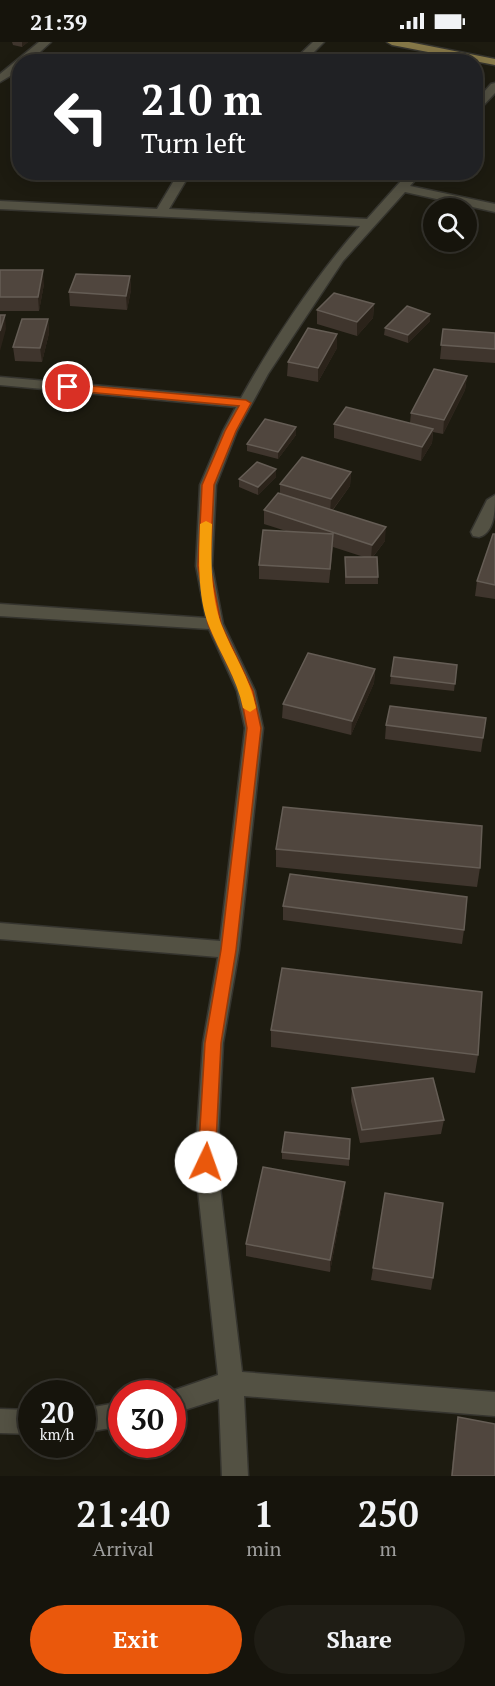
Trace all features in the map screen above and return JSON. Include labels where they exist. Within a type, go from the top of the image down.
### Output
[{"type":"main road","points":[[392,42],[454,54]]},
{"type":"main road","points":[[449,42],[495,51]]},
{"type":"street","points":[[32,54],[46,42]]},
{"type":"street","points":[[306,54],[319,42]]},
{"type":"street","points":[[0,79],[12,70]]},
{"type":"street","points":[[483,99],[495,86]]},
{"type":"street","points":[[161,212],[180,180]]},
{"type":"street","points":[[235,1476],[231,1383],[206,1162],[213,1043],[229,950],[254,728],[246,691],[215,624],[204,566],[208,485],[230,431],[261,374],[338,259],[409,180]]},
{"type":"street","points":[[402,188],[495,208]]},
{"type":"street","points":[[0,205],[370,222]]},
{"type":"street","points":[[0,381],[246,403]]},
{"type":"street","points":[[479,532],[495,500]]},
{"type":"street","points":[[0,610],[215,624]]},
{"type":"street","points":[[0,931],[229,950]]},
{"type":"street","points":[[186,1397],[231,1383],[495,1404]]},
{"type":"street","points":[[0,1421],[18,1422]]},
{"type":"building","points":[[0,270],[43,270],[38,297],[0,297]]},
{"type":"building","points":[[76,274],[130,276],[126,296],[69,292]]},
{"type":"building","points":[[334,293],[374,304],[357,322],[317,310]]},
{"type":"building","points":[[407,306],[430,314],[408,335],[385,328]]},
{"type":"building","points":[[0,315],[5,315],[0,331]]},
{"type":"building","points":[[22,319],[48,319],[40,348],[13,347]]},
{"type":"building","points":[[308,328],[337,334],[318,368],[288,362]]},
{"type":"building","points":[[443,329],[495,333],[495,349],[441,345]]},
{"type":"building","points":[[434,369],[467,376],[444,420],[411,413]]},
{"type":"building","points":[[346,407],[433,429],[422,447],[334,424]]},
{"type":"building","points":[[265,419],[296,427],[278,452],[247,444]]},
{"type":"building","points":[[302,457],[351,472],[331,499],[280,484]]},
{"type":"building","points":[[257,462],[276,469],[258,487],[239,479]]},
{"type":"building","points":[[278,493],[386,527],[372,545],[264,510]]},
{"type":"building","points":[[263,530],[333,534],[330,569],[259,565]]},
{"type":"building","points":[[493,534],[495,534],[495,585],[477,581]]},
{"type":"building","points":[[345,557],[377,557],[378,577],[346,577]]},
{"type":"building","points":[[308,653],[375,669],[352,721],[283,704]]},
{"type":"building","points":[[394,657],[457,665],[455,684],[391,676]]},
{"type":"building","points":[[390,706],[486,718],[483,738],[386,725]]},
{"type":"building","points":[[283,807],[482,826],[480,868],[276,849]]},
{"type":"building","points":[[290,874],[467,897],[464,930],[283,906]]},
{"type":"building","points":[[282,968],[482,992],[478,1055],[271,1030]]},
{"type":"building","points":[[433,1078],[444,1120],[362,1130],[352,1088]]},
{"type":"building","points":[[285,1132],[350,1139],[349,1159],[282,1152]]},
{"type":"building","points":[[263,1167],[345,1182],[330,1260],[246,1244]]},
{"type":"building","points":[[385,1193],[443,1203],[433,1278],[373,1268]]},
{"type":"building","points":[[458,1417],[495,1424],[495,1476],[452,1476]]},
{"type":"slow traffic","points":[[206,524],[204,566],[215,624],[246,691],[250,708]]},
{"type":"route","points":[[68,387],[246,403],[230,431],[208,485],[204,566],[215,624],[246,691],[254,728],[229,950],[213,1043],[206,1162]]}]
